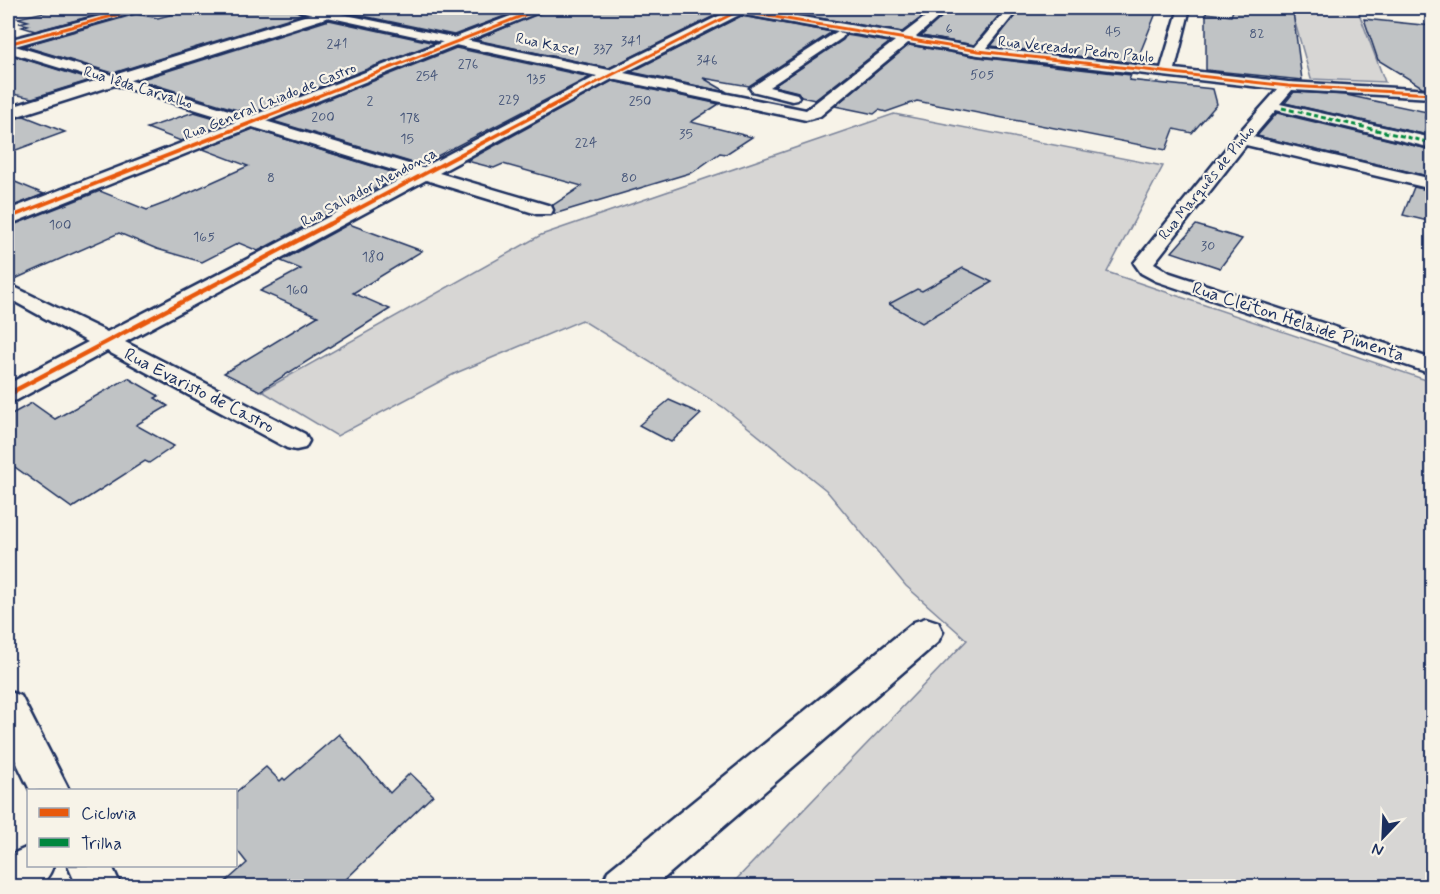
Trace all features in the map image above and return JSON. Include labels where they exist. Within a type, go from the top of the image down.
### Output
[{"type":"street","points":[[8,46],[142,8]]},
{"type":"street","name":"Rua Kasel","points":[[300,8],[787,113],[813,114],[944,8]]},
{"type":"street","points":[[8,114],[343,8]]},
{"type":"street","name":"Rua General Caiado de Castro","points":[[8,219],[542,8]]},
{"type":"street","name":"Rua Vereador Pedro Paulo","points":[[720,8],[741,9],[978,51],[1288,86],[1432,94]]},
{"type":"street","points":[[978,51],[1014,8]]},
{"type":"street","points":[[1167,72],[1185,8]]},
{"type":"street","name":"Rua Salvador Mendonça","points":[[8,394],[424,172],[741,9]]},
{"type":"street","points":[[824,103],[757,88],[838,35]]},
{"type":"street","name":"Rua Iêda Carvalho","points":[[8,46],[111,81],[424,172],[544,210]]},
{"type":"street","name":"Rua Marquês de Pinho","points":[[1163,277],[1148,269],[1145,259],[1288,86]]},
{"type":"street","points":[[1282,108],[1432,143]]},
{"type":"street","points":[[1242,139],[1432,184]]},
{"type":"street","name":"Rua Cleiton Helaide Pimenta","points":[[1163,277],[1432,367]]},
{"type":"street","name":"Rua Evaristo de Castro","points":[[8,290],[105,343],[296,441]]},
{"type":"street","points":[[623,886],[926,632]]},
{"type":"street","points":[[8,708],[49,789]]},
{"type":"street","points":[[8,879],[30,867]]},
{"type":"street","points":[[90,867],[100,886]]},
{"type":"shaded area","points":[[1263,8],[1357,8],[1385,82],[1311,79],[1292,12]]},
{"type":"shaded area","points":[[894,114],[1163,166],[1107,272],[1432,382],[1432,886],[730,886],[967,640],[906,586],[826,490],[723,407],[582,320],[456,373],[337,436],[262,391],[541,235]]},
{"type":"building","points":[[62,8],[118,9],[35,31],[22,27],[28,25],[19,23],[28,21],[18,18]]},
{"type":"building","points":[[196,8],[232,13],[232,8],[293,8],[303,14],[113,73],[23,46],[136,14],[158,18]]},
{"type":"building","points":[[352,8],[526,8],[454,35],[349,13]]},
{"type":"building","points":[[551,8],[718,8],[722,12],[609,68],[476,40]]},
{"type":"building","points":[[760,8],[934,8],[902,32]]},
{"type":"building","points":[[951,8],[1005,8],[974,45],[921,36]]},
{"type":"building","points":[[1021,8],[1158,8],[1136,63],[991,46]]},
{"type":"building","points":[[1234,8],[1293,12],[1302,80],[1206,70],[1206,13],[1231,16]]},
{"type":"building","points":[[741,16],[832,32],[749,86],[703,78],[727,92],[631,72]]},
{"type":"building","points":[[1364,19],[1432,26],[1432,88],[1422,87],[1378,60]]},
{"type":"building","points":[[329,20],[435,43],[250,114],[139,80]]},
{"type":"building","points":[[846,35],[890,42],[815,100],[801,97],[798,92],[774,86],[843,40]]},
{"type":"building","points":[[909,45],[978,57],[1131,75],[1129,80],[1213,89],[1217,104],[1192,133],[1174,129],[1166,150],[917,101],[886,112],[879,110],[874,114],[835,106]]},
{"type":"building","points":[[456,48],[590,77],[420,165],[273,121]]},
{"type":"building","points":[[8,54],[91,80],[32,98],[8,93]]},
{"type":"building","points":[[612,81],[719,104],[691,122],[752,137],[726,154],[720,153],[693,172],[554,214],[553,205],[582,186],[503,164],[494,168],[467,161]]},
{"type":"building","points":[[1294,92],[1346,95],[1427,112],[1425,118],[1431,119],[1426,131],[1432,133],[1432,136],[1285,103]]},
{"type":"building","points":[[194,112],[229,122],[181,141],[147,128]]},
{"type":"building","points":[[1277,113],[1432,150],[1432,177],[1257,136]]},
{"type":"building","points":[[24,116],[65,132],[8,153],[8,121]]},
{"type":"building","points":[[253,129],[401,175],[258,251],[239,243],[202,262],[157,249],[119,233],[8,282],[8,227],[100,191],[147,210],[168,202],[248,166],[203,149]]},
{"type":"building","points":[[8,179],[44,194],[8,208]]},
{"type":"building","points":[[1414,187],[1432,191],[1432,222],[1403,215]]},
{"type":"building","points":[[349,224],[422,251],[353,293],[390,309],[260,391],[224,373],[318,316],[260,291],[301,269],[281,261]]},
{"type":"building","points":[[1196,225],[1242,239],[1220,268],[1172,252]]},
{"type":"building","points":[[963,268],[992,282],[922,323],[889,304],[917,289],[922,291]]},
{"type":"building","points":[[128,378],[159,396],[155,398],[168,406],[136,425],[174,446],[149,463],[145,461],[72,508],[8,462],[8,416],[32,403],[55,419]]},
{"type":"building","points":[[669,400],[701,414],[671,442],[639,425]]},
{"type":"building","points":[[339,734],[390,793],[410,773],[433,795],[339,886],[221,886],[247,863],[237,850],[237,791],[266,767],[280,781],[283,778],[285,780]]},
{"type":"marked path","points":[[1282,108],[1432,143]]},
{"type":"cycle path","points":[[8,44],[142,8]]},
{"type":"cycle path","points":[[8,218],[542,8]]},
{"type":"cycle path","points":[[720,8],[978,51],[1288,86],[1432,94]]},
{"type":"cycle path","points":[[8,394],[610,75],[744,8]]}]
